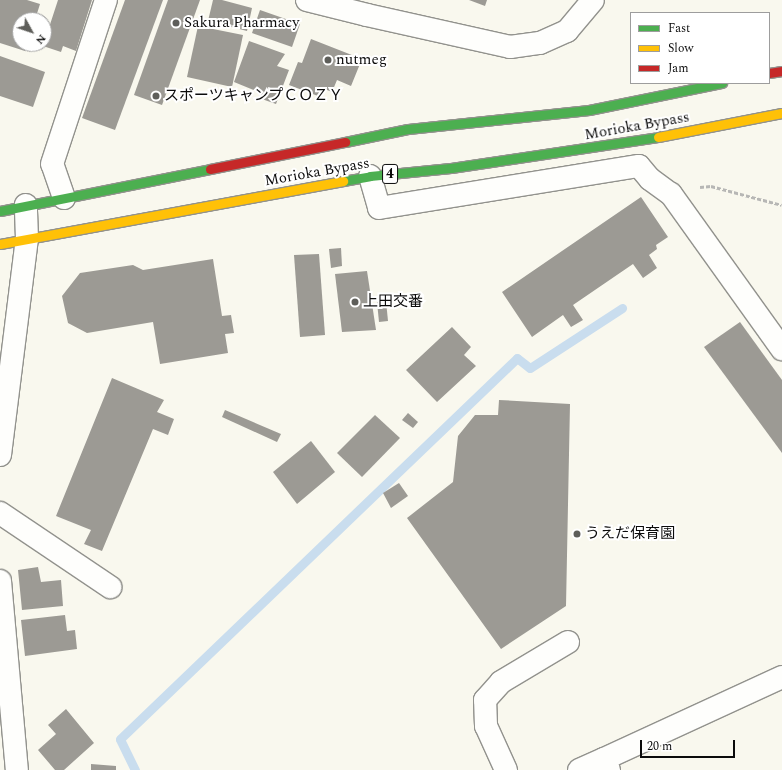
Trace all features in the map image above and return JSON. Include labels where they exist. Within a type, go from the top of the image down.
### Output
[{"type":"highway","points":[[770,74],[782,71]]},
{"type":"highway","name":"Morioka Bypass","points":[[0,210],[408,129],[589,110],[717,84]]},
{"type":"highway","name":"Morioka Bypass","points":[[0,244],[370,176],[451,168],[616,144],[782,114]]},
{"type":"street","points":[[64,198],[52,164],[106,0]]},
{"type":"street","points":[[308,0],[367,16],[510,47],[540,43],[567,31],[593,0]]},
{"type":"street","points":[[370,176],[379,208],[639,166],[650,179],[670,194],[782,349]]},
{"type":"street","points":[[0,455],[28,239],[26,206]]},
{"type":"street","points":[[0,513],[110,587]]},
{"type":"street","points":[[0,582],[8,749],[17,770]]},
{"type":"street","points":[[506,770],[486,726],[485,700],[501,682],[568,642]]},
{"type":"street","points":[[579,770],[607,764],[782,677]]},
{"type":"path","points":[[663,189],[711,186],[782,206]]},
{"type":"building","points":[[0,0],[27,0],[40,4],[38,12],[12,12],[12,47],[0,43]]},
{"type":"building","points":[[58,0],[92,0],[76,51],[63,46],[61,52],[52,49],[52,18]]},
{"type":"building","points":[[125,0],[163,0],[115,130],[82,118]]},
{"type":"building","points":[[168,0],[200,0],[162,105],[134,95]]},
{"type":"building","points":[[213,0],[222,0],[252,8],[247,31],[208,21]]},
{"type":"building","points":[[469,0],[487,0],[485,6]]},
{"type":"building","points":[[260,10],[300,24],[292,47],[252,33]]},
{"type":"building","points":[[198,26],[243,35],[232,87],[187,77]]},
{"type":"building","points":[[311,39],[362,59],[351,86],[337,80],[332,92],[322,88],[318,96],[289,85],[298,62],[302,63]]},
{"type":"building","points":[[249,41],[285,54],[277,66],[289,70],[276,104],[259,98],[261,93],[234,82]]},
{"type":"building","points":[[0,56],[45,72],[33,107],[0,96]]},
{"type":"building","points":[[641,197],[668,237],[656,245],[657,249],[649,255],[657,268],[643,278],[633,264],[573,305],[583,320],[571,327],[563,315],[532,337],[502,292]]},
{"type":"building","points":[[341,248],[342,266],[331,268],[329,249]]},
{"type":"building","points":[[319,254],[325,335],[300,337],[294,255]]},
{"type":"building","points":[[213,259],[222,316],[231,315],[234,333],[225,334],[228,353],[160,364],[153,322],[87,333],[68,323],[62,296],[80,273],[133,265],[143,270]]},
{"type":"building","name":"上田交番","points":[[367,271],[376,330],[342,332],[335,274]]},
{"type":"building","points":[[386,301],[388,321],[379,322],[377,302]]},
{"type":"building","points":[[740,322],[782,380],[782,453],[704,347]]},
{"type":"building","points":[[452,327],[471,347],[464,355],[476,366],[437,402],[406,370]]},
{"type":"building","points":[[112,378],[164,400],[157,412],[174,419],[168,435],[153,429],[102,551],[84,544],[91,530],[56,516]]},
{"type":"building","points":[[499,400],[570,404],[566,606],[501,649],[407,518],[453,482],[458,436],[475,415],[498,415]]},
{"type":"building","points":[[225,410],[281,434],[277,442],[222,417]]},
{"type":"building","points":[[408,413],[418,422],[413,428],[402,420]]},
{"type":"building","points":[[375,415],[400,438],[362,477],[337,453]]},
{"type":"building","points":[[311,441],[335,472],[297,504],[273,472]]},
{"type":"building","points":[[399,483],[408,496],[391,508],[383,493]]},
{"type":"building","points":[[38,567],[41,582],[61,580],[63,606],[22,610],[18,570]]},
{"type":"building","points":[[65,615],[67,631],[75,630],[77,649],[25,656],[21,620]]},
{"type":"building","points":[[66,709],[94,743],[64,770],[55,770],[38,750],[56,734],[48,725]]},
{"type":"building","points":[[91,764],[116,766],[116,770],[91,770]]},
{"type":"waterway","points":[[135,770],[120,739],[517,358],[530,368],[622,308]]},
{"type":"traffic: fast","points":[[345,142],[408,129],[589,110],[717,84]]},
{"type":"traffic: fast","points":[[343,181],[370,176],[451,168],[658,137]]},
{"type":"traffic: fast","points":[[0,211],[210,169]]},
{"type":"traffic: slow","points":[[658,137],[782,113]]},
{"type":"traffic: slow","points":[[0,244],[343,181]]},
{"type":"traffic: jam","points":[[770,73],[782,71]]},
{"type":"traffic: jam","points":[[210,169],[345,142]]},
{"type":"place","name":"Sakura Pharmacy","points":[[176,23]]},
{"type":"place","name":"nutmeg","points":[[328,60]]},
{"type":"place","name":"スポーツキャンプＣＯＺＹ","points":[[156,96]]},
{"type":"place","name":"上田交番","points":[[355,302]]},
{"type":"place","name":"うえだ保育園","points":[[577,534]]}]
